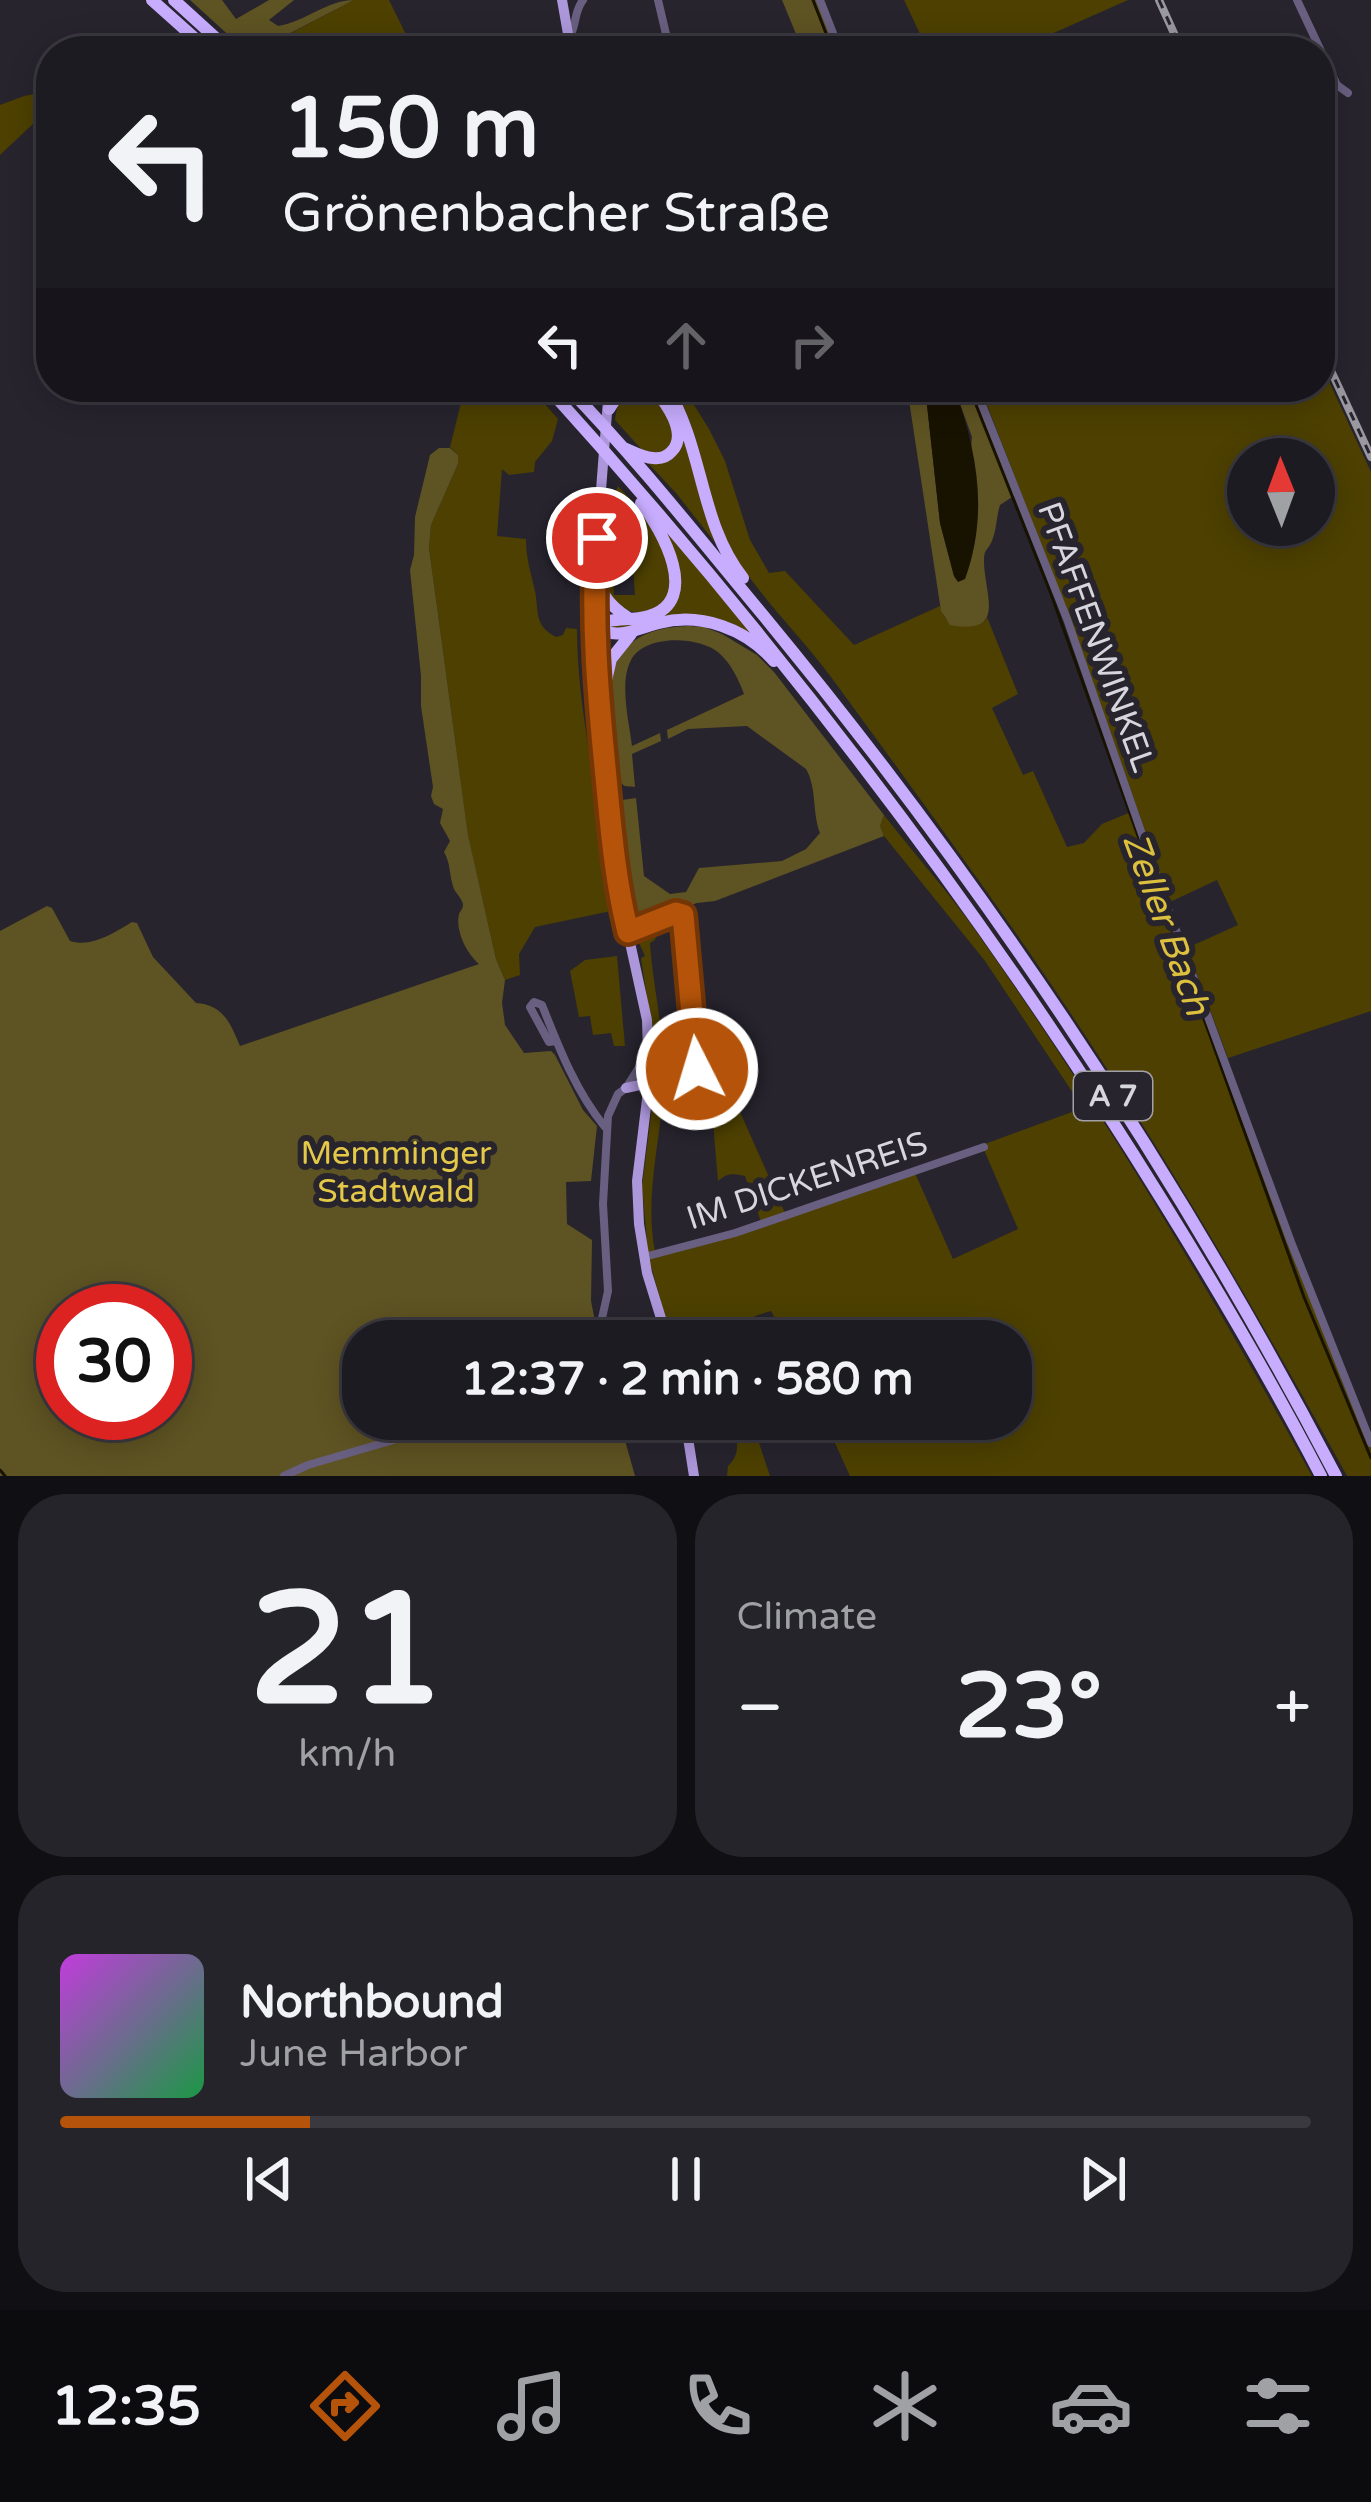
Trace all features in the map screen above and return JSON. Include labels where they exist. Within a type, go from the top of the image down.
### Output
[{"type":"highway","points":[[174,0],[214,36]]},
{"type":"highway","points":[[154,1],[192,36]]},
{"type":"highway","name":"A 7","points":[[561,402],[806,689],[953,886],[1095,1093],[1208,1274],[1321,1476]]},
{"type":"highway","name":"A 7","points":[[582,402],[763,615],[938,840],[1078,1041],[1224,1274],[1336,1476]]},
{"type":"highway","points":[[609,409],[613,402]]},
{"type":"highway","points":[[623,448],[660,458],[675,448],[677,430],[663,402]]},
{"type":"highway","points":[[674,402],[689,433],[719,535],[736,569],[759,598],[763,615]]},
{"type":"highway","points":[[594,627],[604,621],[646,617],[663,609],[673,593],[673,562],[621,468]]},
{"type":"highway","points":[[595,567],[607,602],[628,618]]},
{"type":"highway","name":"A 7","points":[[594,627],[610,634],[631,634],[671,620],[716,623],[765,652],[795,686],[806,689]]},
{"type":"highway","points":[[599,711],[611,659],[631,634]]},
{"type":"main road","points":[[562,0],[569,36]]},
{"type":"main road","points":[[609,402],[594,627],[616,879],[644,998],[650,1050],[637,1181],[644,1257],[662,1320]]},
{"type":"main road","points":[[626,1088],[649,1083]]},
{"type":"main road","points":[[688,1440],[694,1476]]},
{"type":"street","points":[[569,36],[575,12],[584,0]]},
{"type":"street","points":[[658,0],[666,36]]},
{"type":"street","points":[[820,0],[834,36]]},
{"type":"street","points":[[1297,0],[1314,36]]},
{"type":"street","points":[[1335,81],[1348,94]]},
{"type":"street","name":"PFAFFENWINKEL","points":[[981,402],[1067,619],[1291,1242],[1371,1443]]},
{"type":"street","points":[[628,932],[682,913],[697,1069]]},
{"type":"street","points":[[556,1041],[549,1042],[533,1017],[530,1007],[534,1002],[542,1005],[588,1105],[606,1128]]},
{"type":"street","points":[[602,1320],[608,1291],[603,1204],[606,1128],[613,1102],[650,1050]]},
{"type":"street","name":"IM DICKENREIS","points":[[644,1257],[735,1233],[984,1147]]},
{"type":"street","points":[[284,1476],[393,1440]]},
{"type":"shaded area","points":[[354,0],[389,0],[407,36],[286,36]]},
{"type":"shaded area","points":[[904,0],[1128,0],[1047,36],[921,36]]},
{"type":"shaded area","points":[[36,94],[36,121],[0,155],[0,105]]},
{"type":"shaded area","points":[[1335,394],[1371,472],[1371,1011],[1228,1058],[1187,948],[1238,925],[1217,880],[1170,902],[1073,626],[986,402],[1335,402]]},
{"type":"shaded area","points":[[461,402],[543,402],[558,419],[552,441],[535,462],[534,472],[509,475],[502,469],[497,536],[526,539],[543,627],[556,637],[566,628],[577,629],[581,696],[611,911],[535,927],[519,954],[520,975],[505,980],[468,836],[429,548],[431,525],[458,464],[458,455],[450,447]]},
{"type":"shaded area","points":[[658,402],[674,441],[661,454],[642,450],[615,420],[618,405]]},
{"type":"shaded area","points":[[681,402],[692,402],[709,429],[725,461],[750,540],[769,573],[785,571],[854,645],[940,606],[947,620],[957,625],[987,617],[1018,694],[992,708],[1023,775],[1033,771],[1067,847],[1084,843],[1102,824],[1131,812],[1270,1194],[1371,1450],[1371,1476],[1347,1476],[1194,1208],[1070,1013],[831,677],[740,564],[719,521]]},
{"type":"shaded area","points":[[927,402],[959,402],[974,458],[978,506],[972,554],[965,579],[958,582],[940,523]]},
{"type":"shaded area","points":[[676,411],[721,550],[646,461],[670,459]]},
{"type":"shaded area","points":[[618,486],[654,530],[670,569],[669,593],[656,608],[646,611],[617,605],[603,581],[606,519],[615,519],[617,526],[611,527],[614,595],[635,595],[630,527],[624,527],[621,513],[610,505]]},
{"type":"shaded area","points":[[666,531],[751,633],[722,621],[612,630],[604,625],[672,604]]},
{"type":"shaded area","points":[[884,815],[1021,996],[1193,1267],[1312,1476],[850,1476],[834,1440],[1032,1440],[1032,1320],[776,1320],[771,1311],[751,1320],[666,1320],[649,1259],[915,1173],[953,1259],[1018,1229],[982,1145],[1083,1108],[985,961],[880,826]]},
{"type":"shaded area","points":[[661,921],[663,928],[650,943],[664,1084],[652,1189],[655,1252],[648,1252],[642,1186],[655,1053],[641,958],[645,956],[635,934]]},
{"type":"shaded area","points":[[617,956],[625,1046],[614,1046],[611,1033],[593,1035],[590,1016],[579,1017],[570,971],[585,960]]},
{"type":"shaded area","points":[[732,1094],[785,1213],[761,1222],[745,1176],[730,1174],[718,1181],[711,1099]]},
{"type":"shaded area","points":[[736,1440],[758,1440],[770,1476],[727,1476]]},
{"type":"green space","points":[[190,0],[222,0],[236,19],[269,0],[294,0],[269,20],[278,26],[354,0],[285,36],[230,36]]},
{"type":"green space","points":[[782,0],[818,0],[832,36],[797,36]]},
{"type":"green space","points":[[909,402],[927,402],[940,523],[958,581],[972,437],[959,402],[977,402],[1015,495],[1000,505],[985,553],[986,618],[968,627],[950,625],[941,611]]},
{"type":"green space","name":"Memminger Stadtwald","points":[[439,448],[450,448],[458,455],[458,464],[431,525],[429,548],[468,835],[505,980],[505,1025],[524,1053],[551,1051],[555,1055],[583,1110],[597,1126],[591,1181],[566,1182],[567,1224],[592,1240],[595,1320],[342,1320],[342,1440],[625,1440],[635,1476],[0,1476],[0,931],[47,906],[70,941],[78,943],[137,923],[153,957],[196,1003],[224,1016],[240,1046],[479,964],[459,928],[463,903],[444,852],[450,841],[440,823],[443,809],[431,796],[410,570],[415,517],[430,455]]},
{"type":"green space","points":[[688,626],[722,634],[757,655],[774,672],[884,815],[880,826],[884,836],[715,901],[633,925],[616,843],[622,800],[636,798],[644,876],[670,894],[686,892],[699,868],[782,861],[806,849],[820,833],[806,769],[747,726],[688,729],[668,739],[667,730],[744,694],[723,657],[699,643],[660,642],[631,660],[625,691],[632,746],[660,733],[661,741],[632,754],[635,787],[621,782],[611,717],[616,664],[639,638]]},
{"type":"waterway","name":"Zeller Bach","points":[[813,0],[827,36]]},
{"type":"waterway","name":"Zeller Bach","points":[[975,402],[1051,594],[1304,1297],[1371,1458]]},
{"type":"waterway","points":[[0,1470],[5,1476]]},
{"type":"railway","points":[[1159,0],[1175,36]]},
{"type":"railway","points":[[1335,379],[1371,457]]},
{"type":"route","points":[[597,538],[597,681],[616,879],[628,932],[676,913],[683,915],[697,1069]]}]
